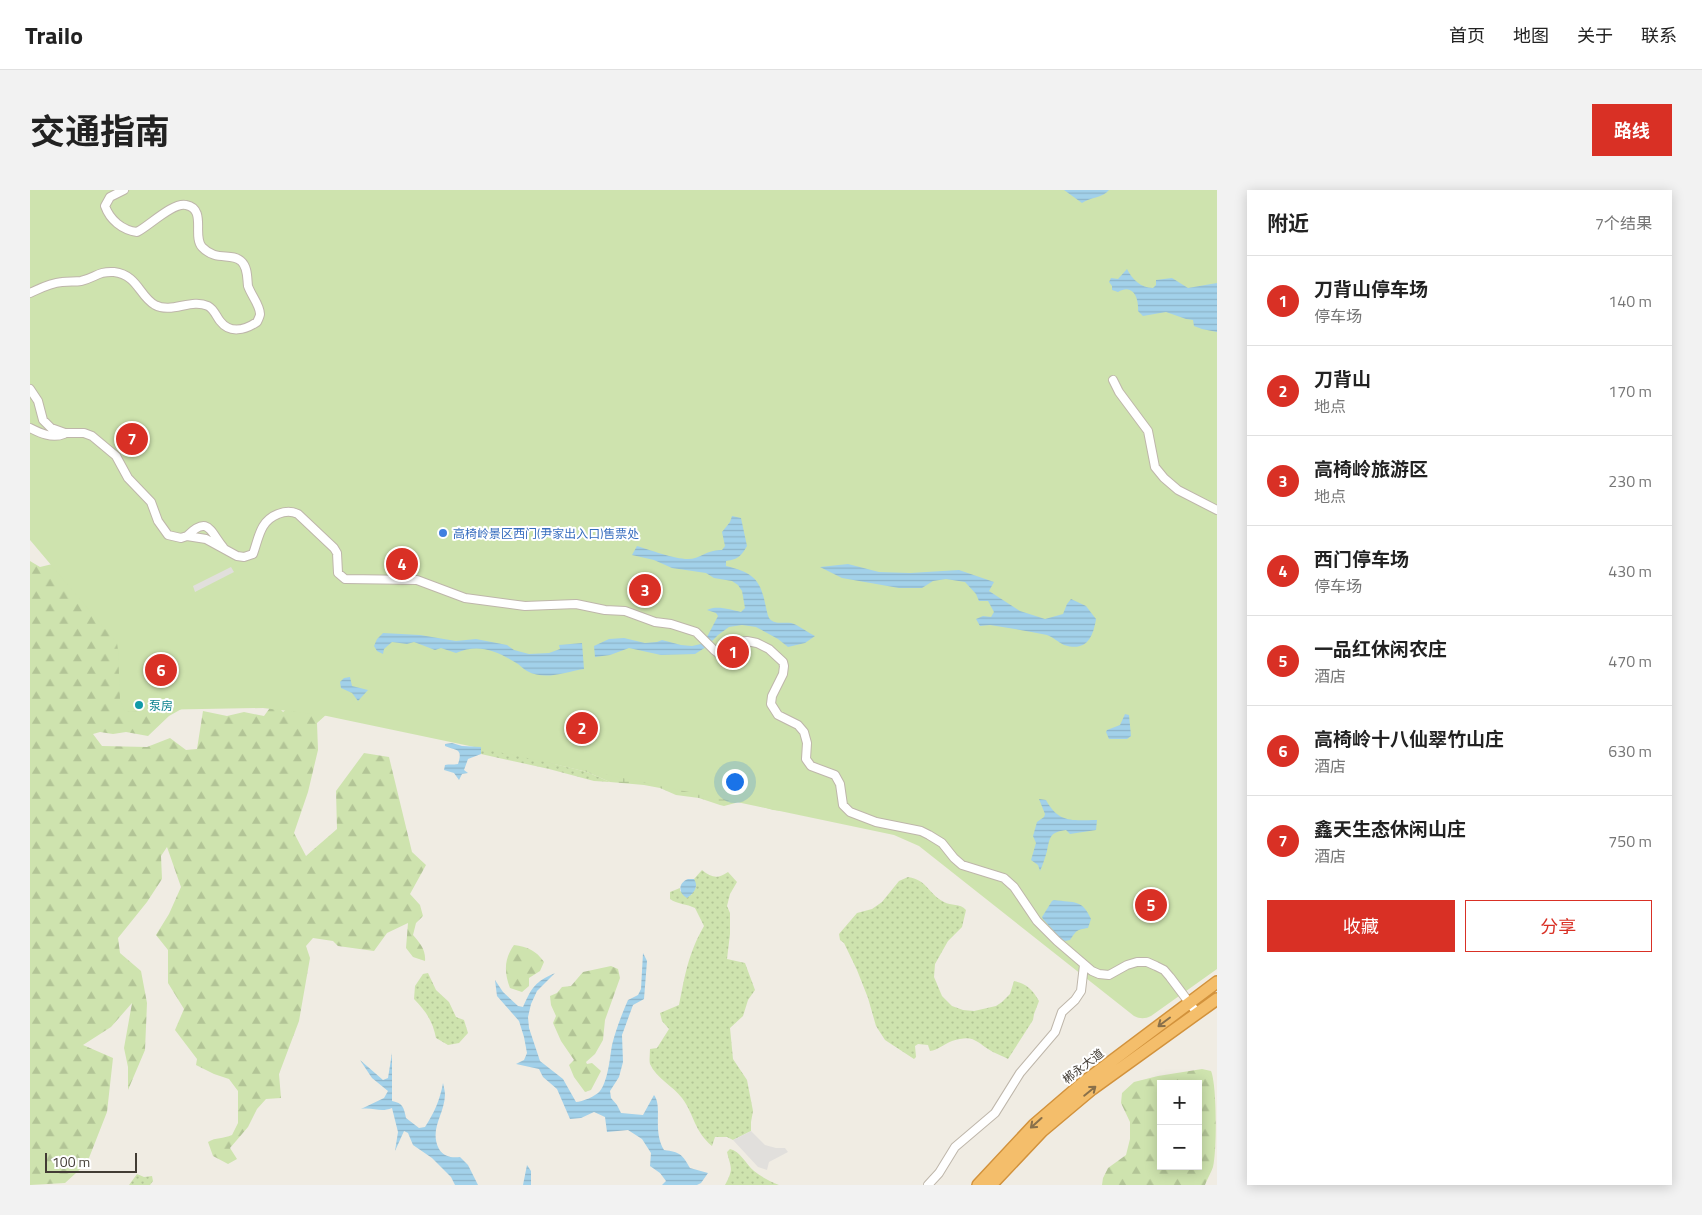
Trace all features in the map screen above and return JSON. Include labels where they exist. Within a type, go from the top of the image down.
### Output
[{"type":"highway","name":"郴永大道","points":[[978,1185],[1034,1125],[1084,1082],[1217,982]]},
{"type":"highway","name":"郴永大道","points":[[991,1185],[1042,1131],[1092,1089],[1217,998]]},
{"type":"street","points":[[30,293],[46,285],[63,281],[82,281],[100,273],[115,272],[127,276],[154,304],[162,308],[197,304],[208,306],[229,329],[242,329],[257,322],[260,315],[259,309],[251,295],[246,269],[242,261],[234,257],[221,257],[211,254],[203,248],[198,239],[199,218],[195,210],[187,205],[176,205],[137,232],[128,231],[122,228],[110,216],[105,206],[110,197],[124,190]]},
{"type":"street","points":[[1113,380],[1148,431],[1155,466],[1164,478],[1178,490],[1217,510]]},
{"type":"street","points":[[30,390],[38,401],[43,420],[47,425],[56,431],[84,433],[116,456],[128,478],[151,502],[158,521],[168,535],[181,538],[187,536],[198,527],[206,526],[211,529],[225,550]]},
{"type":"street","points":[[30,428],[45,435],[54,436],[66,433]]},
{"type":"street","points":[[187,536],[206,539],[237,556],[249,556],[252,554],[261,528],[268,518],[280,513],[294,512],[334,548],[337,553],[338,574],[345,579],[386,578],[417,580],[465,598],[525,606],[576,604],[605,610],[625,611],[656,622],[671,624],[696,632],[718,653],[739,642],[748,641],[763,645],[780,658],[784,666],[783,674],[771,700],[772,708],[778,715],[798,725],[804,732],[807,738],[806,755],[808,763],[835,776],[840,784],[841,801],[844,808],[876,822],[929,835],[942,843],[954,858],[962,864],[1004,878],[1014,887],[1037,921],[1092,971],[1105,975],[1114,973],[1132,962],[1147,962],[1164,970],[1197,1013]]},
{"type":"street","points":[[928,1185],[940,1173],[955,1147],[994,1113],[1020,1073],[1054,1032],[1062,1012],[1075,1000],[1081,991],[1084,965]]},
{"type":"green space","points":[[30,190],[1217,190],[1217,969],[1151,1016],[1138,1018],[919,846],[894,835],[322,715],[263,708],[130,712],[124,710],[120,700],[117,643],[30,540]]},
{"type":"green space","points":[[73,559],[233,680],[169,716],[148,736],[126,732],[113,734],[100,732],[93,734],[102,746],[147,747],[170,738],[186,750],[197,749],[203,711],[227,716],[244,712],[264,716],[272,705],[283,712],[296,702],[327,714],[317,723],[318,750],[308,792],[294,833],[306,856],[337,829],[336,791],[364,753],[389,757],[412,852],[426,865],[410,894],[420,905],[423,916],[416,923],[413,935],[423,950],[425,961],[413,957],[406,948],[408,923],[387,933],[374,951],[338,946],[333,941],[313,938],[306,946],[310,958],[299,1021],[279,1074],[281,1098],[266,1099],[257,1109],[248,1127],[230,1148],[237,1159],[228,1164],[213,1156],[208,1142],[232,1135],[238,1123],[238,1091],[229,1079],[196,1065],[197,1059],[175,1030],[184,1009],[168,983],[168,950],[156,935],[169,914],[181,887],[167,847],[161,856],[162,879],[147,902],[118,938],[120,953],[141,971],[147,1003],[145,1050],[128,1090],[128,1067],[124,1048],[132,1003],[111,1027],[83,1045],[113,1058],[107,1112],[87,1163],[65,1183],[30,1185],[30,561],[40,567]]},
{"type":"green space","points":[[481,747],[545,753],[551,763],[587,772],[610,782],[594,781],[481,754]]},
{"type":"green space","points":[[545,753],[801,813],[773,810],[739,802],[724,806],[699,798],[676,795],[660,788],[610,782],[587,772],[550,763]]},
{"type":"green space","points":[[702,870],[715,877],[728,872],[737,882],[730,894],[727,906],[730,913],[730,934],[727,959],[745,963],[755,990],[748,1000],[743,1016],[730,1028],[733,1059],[747,1080],[753,1111],[751,1131],[733,1140],[727,1137],[715,1137],[712,1146],[698,1129],[682,1098],[656,1074],[650,1064],[650,1049],[657,1048],[669,1029],[662,1021],[660,1013],[679,1005],[691,955],[704,926],[695,908],[670,899],[670,892],[680,888],[680,891],[691,895],[696,887],[694,879]]},
{"type":"green space","points":[[908,877],[920,881],[938,899],[961,906],[966,910],[962,927],[948,941],[935,964],[934,977],[942,996],[952,1006],[974,1011],[996,1006],[1010,994],[1014,981],[1029,988],[1039,1001],[1033,1020],[1008,1059],[974,1040],[966,1038],[952,1041],[930,1051],[928,1045],[918,1044],[915,1046],[916,1057],[914,1059],[885,1040],[876,1026],[857,970],[844,943],[840,940],[839,934],[857,913],[872,909],[882,902],[899,881]]},
{"type":"green space","points":[[514,945],[531,950],[544,962],[540,971],[529,978],[529,986],[522,992],[510,988],[507,976],[508,955]]},
{"type":"green space","points":[[611,966],[618,969],[620,978],[605,1020],[603,1040],[595,1054],[586,1062],[587,1064],[592,1063],[601,1071],[591,1090],[585,1092],[574,1077],[569,1065],[574,1060],[561,1041],[553,1023],[556,1016],[551,1005],[550,996],[557,993],[562,987],[571,986],[583,972]]},
{"type":"green space","points":[[428,973],[436,990],[449,1002],[456,1017],[464,1020],[468,1033],[459,1043],[448,1045],[436,1038],[428,1017],[414,999],[415,986],[423,974]]},
{"type":"green space","points":[[1202,1069],[1211,1071],[1216,1118],[1215,1147],[1213,1167],[1205,1185],[1102,1185],[1108,1168],[1126,1155],[1130,1139],[1130,1122],[1121,1103],[1122,1093],[1134,1082]]},
{"type":"green space","points":[[730,1149],[740,1155],[757,1173],[779,1185],[725,1185],[731,1172],[727,1152]]},
{"type":"green space","points":[[137,1174],[144,1177],[152,1176],[153,1181],[150,1185],[129,1185]]},
{"type":"shaded area","points":[[388,556],[418,560],[419,569],[399,572],[385,570]]},
{"type":"shaded area","points":[[231,567],[234,572],[195,592],[193,586]]},
{"type":"shaded area","points":[[746,645],[747,649],[736,652],[726,659],[723,655],[740,646]]},
{"type":"shaded area","points":[[751,1131],[765,1145],[785,1148],[788,1152],[769,1162],[767,1170],[758,1167],[733,1140]]},
{"type":"water","points":[[1064,190],[1109,190],[1104,195],[1082,203]]},
{"type":"water","points":[[1127,269],[1137,282],[1149,288],[1153,288],[1156,285],[1156,280],[1172,278],[1188,288],[1217,283],[1217,332],[1194,326],[1193,320],[1166,312],[1143,316],[1138,311],[1134,293],[1128,289],[1118,292],[1112,290],[1109,282],[1111,278],[1118,279]]},
{"type":"water","points":[[732,516],[741,518],[747,546],[739,557],[726,561],[726,566],[753,577],[763,594],[768,616],[771,620],[793,624],[815,636],[805,643],[788,647],[756,627],[742,625],[729,627],[695,654],[661,655],[629,648],[610,655],[595,657],[594,646],[609,639],[624,638],[645,643],[662,640],[692,646],[701,644],[718,616],[716,613],[707,610],[720,608],[741,612],[745,608],[742,591],[732,581],[714,578],[706,573],[672,568],[654,560],[632,555],[637,546],[682,559],[722,550],[725,546],[722,532]]},
{"type":"water","points":[[848,564],[879,572],[910,573],[959,570],[994,582],[989,591],[1020,611],[1045,619],[1063,614],[1071,599],[1086,606],[1096,619],[1095,626],[1087,642],[1078,647],[1072,647],[1064,645],[1047,635],[990,625],[980,626],[976,619],[983,616],[991,617],[994,612],[988,601],[979,601],[976,594],[965,582],[946,579],[933,581],[922,588],[899,588],[842,578],[820,567]]},
{"type":"water","points":[[383,633],[420,635],[456,641],[476,639],[507,645],[514,650],[529,654],[549,653],[560,649],[559,645],[582,643],[584,669],[548,676],[534,674],[510,659],[488,650],[472,649],[456,653],[441,648],[435,650],[414,642],[407,644],[392,642],[384,649],[383,654],[377,651],[374,646],[377,639]]},
{"type":"water","points":[[350,677],[352,686],[368,690],[358,701],[352,693],[341,688],[340,682],[344,678]]},
{"type":"water","points":[[1125,714],[1129,715],[1131,736],[1127,739],[1109,739],[1107,730],[1120,725]]},
{"type":"water","points":[[452,743],[462,746],[481,747],[481,754],[468,759],[464,770],[468,773],[462,774],[459,780],[454,773],[444,770],[445,765],[458,764],[460,755],[458,751],[445,746],[445,744]]},
{"type":"water","points":[[1039,799],[1046,800],[1056,813],[1067,819],[1097,820],[1096,830],[1070,834],[1066,830],[1054,834],[1050,839],[1040,871],[1038,865],[1031,860],[1036,843],[1033,836],[1037,822],[1045,814]]},
{"type":"water","points":[[688,879],[694,879],[696,887],[694,892],[687,898],[680,888],[682,883]]},
{"type":"water","points":[[1054,900],[1081,905],[1091,919],[1088,928],[1077,931],[1070,940],[1065,941],[1061,939],[1042,917]]},
{"type":"water","points":[[643,953],[647,961],[644,999],[633,1005],[622,1035],[623,1062],[619,1077],[610,1091],[611,1098],[621,1113],[643,1115],[654,1095],[658,1106],[660,1142],[664,1150],[680,1154],[690,1168],[708,1173],[701,1183],[697,1185],[662,1185],[666,1181],[660,1173],[650,1166],[651,1153],[642,1139],[628,1130],[607,1132],[605,1117],[594,1112],[581,1118],[570,1119],[557,1089],[543,1077],[539,1069],[516,1064],[524,1060],[527,1053],[524,1037],[519,1021],[497,996],[495,980],[503,992],[518,1006],[523,1007],[535,986],[543,979],[555,973],[537,991],[528,1017],[529,1028],[540,1061],[563,1079],[576,1102],[582,1101],[598,1093],[603,1087],[615,1033],[621,1016],[628,1000],[638,995],[641,989]]},
{"type":"water","points":[[392,1053],[392,1101],[401,1105],[406,1118],[419,1128],[425,1127],[431,1117],[443,1083],[445,1095],[436,1129],[436,1142],[443,1154],[451,1157],[460,1157],[468,1165],[478,1185],[455,1185],[451,1177],[432,1158],[413,1145],[408,1133],[404,1131],[395,1151],[398,1132],[392,1108],[384,1110],[361,1109],[384,1098],[388,1091],[372,1078],[360,1060],[383,1080],[388,1078]]},
{"type":"water","points":[[527,1165],[531,1171],[531,1185],[523,1185]]},
{"type":"place","name":"鑫天生态休闲山庄","points":[[132,439]]},
{"type":"place","name":"高椅岭景区西门(尹家出入口)售票处","points":[[443,533]]},
{"type":"place","name":"西门停车场","points":[[402,564]]},
{"type":"place","name":"高椅岭旅游区","points":[[645,590]]},
{"type":"place","name":"刀背山停车场","points":[[733,652]]},
{"type":"place","name":"高椅岭十八仙翠竹山庄","points":[[161,670]]},
{"type":"place","name":"泵房","points":[[139,705]]},
{"type":"place","name":"刀背山","points":[[582,728]]},
{"type":"place","name":"一品红休闲农庄","points":[[1151,905]]}]
